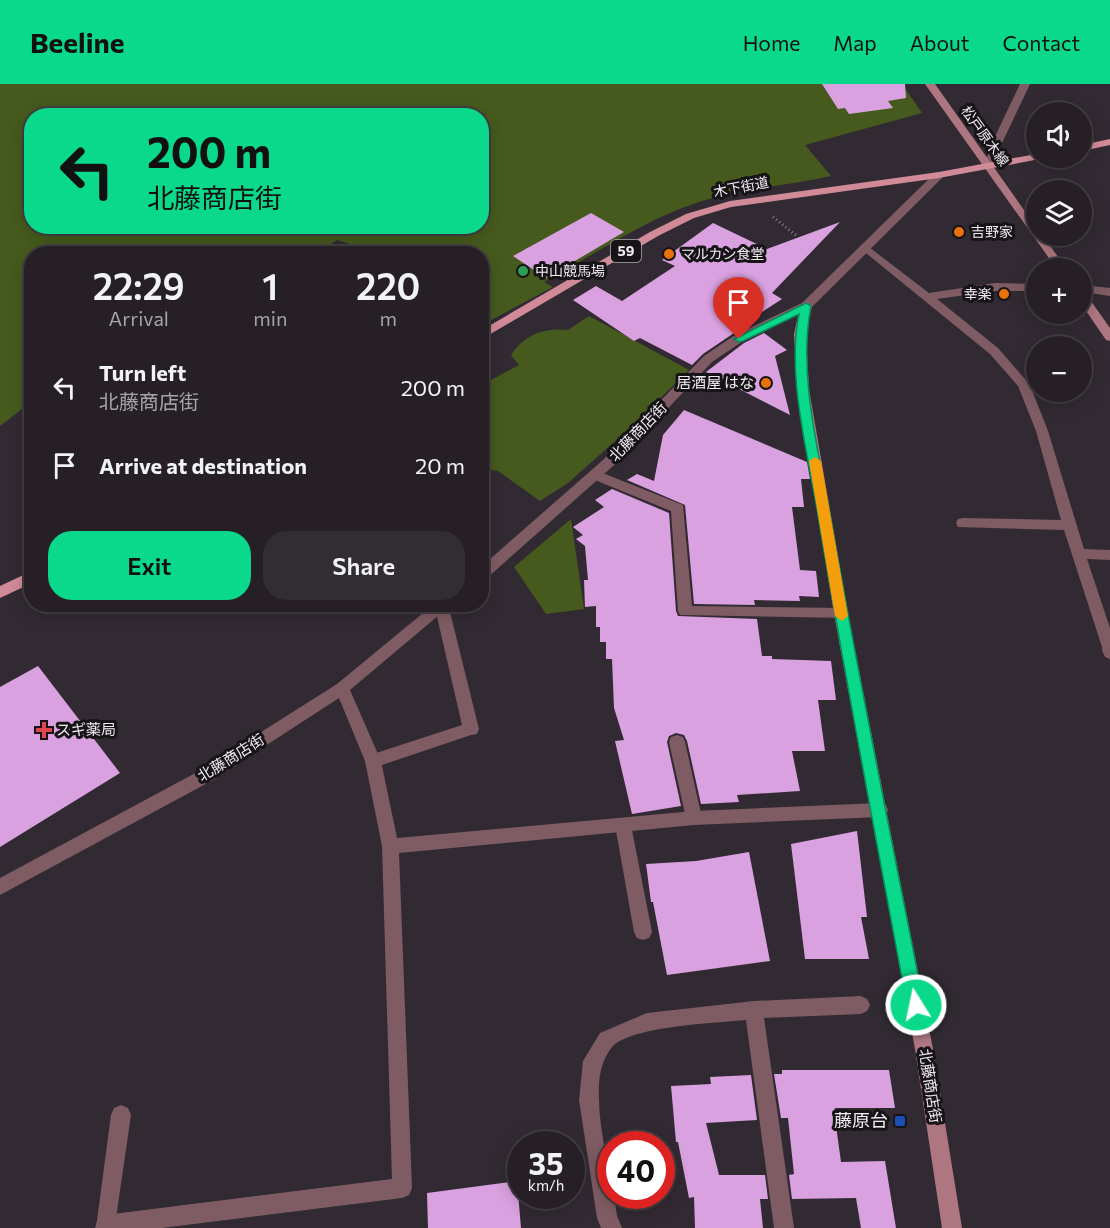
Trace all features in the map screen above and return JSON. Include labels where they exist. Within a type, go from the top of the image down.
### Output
[{"type":"main road","points":[[1092,146],[1110,142]]},
{"type":"main road","name":"木下街道","points":[[489,330],[654,234],[706,211],[771,198],[939,175],[1026,159]]},
{"type":"main road","points":[[0,593],[24,580]]},
{"type":"street","name":"松戸原木線","points":[[930,84],[1026,219]]},
{"type":"street","points":[[989,167],[996,145],[1025,84]]},
{"type":"street","name":"北藤商店街","points":[[489,568],[595,475],[708,359],[739,339],[806,306],[939,175]]},
{"type":"street","points":[[865,247],[994,351],[1024,384],[1042,431],[1069,525],[1110,651]]},
{"type":"street","points":[[926,297],[995,287],[1026,287]]},
{"type":"street","points":[[1092,290],[1110,292]]},
{"type":"street","name":"北藤商店街","points":[[806,306],[800,334],[803,389],[841,614],[924,1049],[952,1228]]},
{"type":"street","points":[[1092,312],[1110,338]]},
{"type":"street","points":[[595,475],[678,508],[685,611],[841,614]]},
{"type":"street","points":[[963,523],[1069,525]]},
{"type":"street","points":[[1078,554],[1110,555]]},
{"type":"street","name":"北藤商店街","points":[[0,887],[207,775],[342,687],[436,612]]},
{"type":"street","points":[[373,761],[471,729],[444,612]]},
{"type":"street","points":[[121,1116],[105,1227],[402,1188],[390,846],[373,761],[342,687]]},
{"type":"street","points":[[677,742],[693,818]]},
{"type":"street","points":[[390,846],[693,818],[880,810]]},
{"type":"street","points":[[622,825],[643,932]]},
{"type":"street","points":[[612,1228],[608,1218],[589,1100],[592,1061],[607,1039],[647,1022],[754,1010],[861,1005]]},
{"type":"street","points":[[754,1010],[784,1228]]},
{"type":"path","points":[[765,211],[798,237]]},
{"type":"green space","name":"中山競馬場","points":[[0,84],[902,84],[922,113],[805,145],[831,176],[737,192],[665,215],[544,282],[553,287],[489,321],[489,246],[356,246],[337,240],[328,246],[24,246],[24,407],[0,426]]},
{"type":"green space","points":[[589,316],[689,370],[633,425],[568,483],[540,501],[498,471],[489,469],[489,381],[519,365],[511,355],[528,338],[543,331],[568,330]]},
{"type":"green space","points":[[571,519],[584,609],[546,614],[514,567]]},
{"type":"building","points":[[822,84],[905,84],[906,98],[888,101],[893,108],[849,114],[845,108],[838,109]]},
{"type":"building","points":[[591,213],[624,232],[546,278],[513,256]]},
{"type":"building","points":[[840,222],[772,293],[782,299],[748,321],[752,324],[703,354],[692,365],[640,338],[634,341],[573,300],[596,286],[622,301],[675,266],[662,260],[713,223],[767,249]]},
{"type":"building","points":[[764,333],[787,350],[775,356],[790,415],[706,372],[744,343]]},
{"type":"building","points":[[684,410],[807,462],[810,479],[801,479],[804,507],[792,507],[800,570],[816,571],[819,597],[799,596],[800,601],[754,600],[755,605],[694,604],[685,505],[627,480],[637,474],[654,481],[663,435]]},
{"type":"building","points":[[612,489],[669,513],[678,616],[757,619],[762,656],[772,656],[772,659],[831,661],[836,700],[818,700],[825,751],[792,751],[800,791],[737,795],[739,802],[701,804],[687,741],[684,735],[676,733],[669,736],[667,742],[681,806],[632,814],[615,741],[624,740],[614,708],[612,659],[606,659],[606,642],[600,642],[600,627],[596,627],[596,606],[585,607],[584,580],[588,580],[585,546],[576,539],[583,535],[573,527],[604,507],[595,500]]},
{"type":"building","name":"スギ薬局","points":[[38,666],[120,773],[0,847],[0,687]]},
{"type":"building","points":[[857,831],[867,917],[861,917],[869,959],[805,959],[791,844]]},
{"type":"building","points":[[749,852],[770,961],[667,975],[653,902],[651,902],[646,864],[696,861]]},
{"type":"building","points":[[782,1070],[889,1070],[895,1108],[835,1108],[834,1111],[841,1162],[885,1161],[896,1228],[861,1228],[856,1198],[792,1199],[789,1175],[794,1174],[788,1118],[781,1118],[774,1074],[782,1074]]},
{"type":"building","points":[[751,1075],[757,1120],[706,1123],[719,1175],[765,1175],[768,1199],[760,1199],[763,1228],[695,1228],[694,1197],[689,1198],[678,1142],[676,1142],[671,1086],[711,1084],[710,1077]]},
{"type":"building","points":[[507,1182],[507,1209],[519,1209],[521,1228],[428,1228],[427,1193]]},
{"type":"slow traffic","points":[[815,461],[842,616]]},
{"type":"place","name":"吉野家","points":[[959,232]]},
{"type":"place","name":"マルカン食堂","points":[[669,254]]},
{"type":"place","name":"中山競馬場","points":[[523,271]]},
{"type":"place","name":"幸楽","points":[[1004,294]]},
{"type":"place","name":"居酒屋 はな","points":[[766,383]]},
{"type":"place","name":"スギ薬局","points":[[44,730]]},
{"type":"place","name":"藤原台","points":[[900,1121]]},
{"type":"route","points":[[739,339],[806,306],[800,334],[803,389],[841,614],[916,1005]]}]
